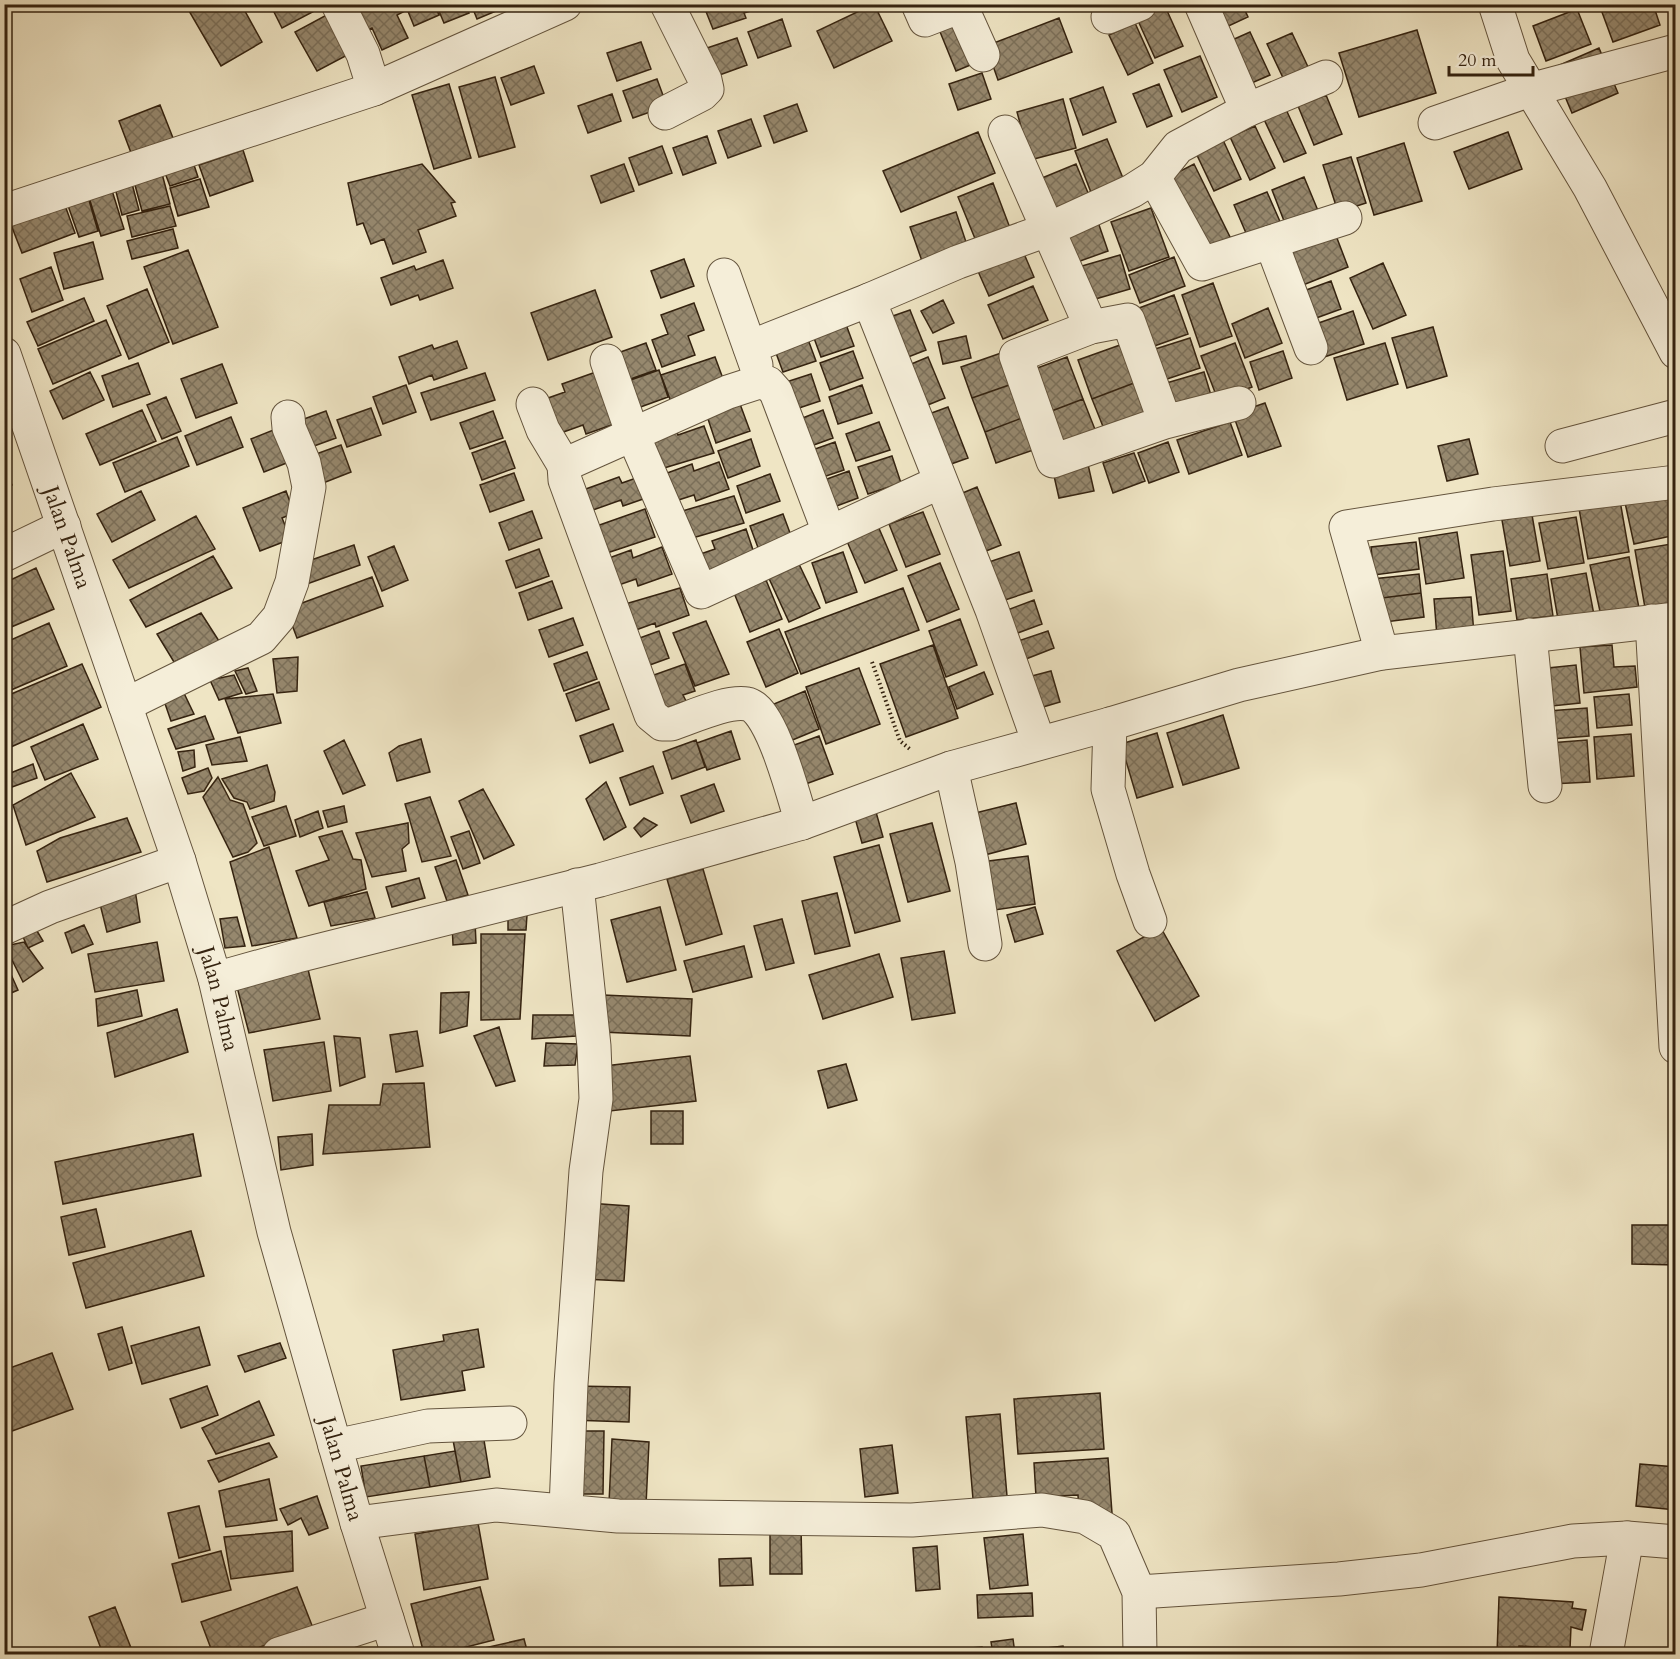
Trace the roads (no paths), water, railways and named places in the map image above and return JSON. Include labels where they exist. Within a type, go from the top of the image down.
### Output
[{"type":"street","points":[[338,4],[363,54],[374,89]]},
{"type":"street","points":[[4,211],[374,89],[565,4]]},
{"type":"street","points":[[665,112],[702,94],[706,89],[705,80],[667,4]]},
{"type":"street","points":[[918,4],[925,20],[961,6],[983,56]]},
{"type":"street","points":[[1108,17],[1140,4]]},
{"type":"street","points":[[1201,4],[1247,110]]},
{"type":"street","points":[[1494,4],[1506,45],[1530,90],[1590,188],[1676,352]]},
{"type":"street","points":[[1435,123],[1530,90],[1676,51]]},
{"type":"street","points":[[750,346],[869,300],[958,262],[1047,231],[1154,177],[1178,147],[1247,110],[1326,77]]},
{"type":"street","points":[[1005,132],[1091,327]]},
{"type":"street","points":[[1154,177],[1202,264],[1346,218]]},
{"type":"street","points":[[1271,242],[1311,348]]},
{"type":"street","points":[[723,275],[762,381]]},
{"type":"street","points":[[869,300],[992,610],[1039,743]]},
{"type":"street","points":[[1165,422],[1128,320],[1091,327],[1016,356],[1053,461],[1165,422],[1239,403]]},
{"type":"street","name":"Jalan Palma","points":[[4,354],[179,861],[215,979],[274,1232],[357,1523],[398,1654]]},
{"type":"street","points":[[607,361],[633,435],[701,592],[940,482]]},
{"type":"street","points":[[564,465],[728,392],[762,381],[768,383],[776,392],[829,532]]},
{"type":"street","points":[[533,404],[543,430],[564,465],[566,480],[651,715],[662,724],[671,724],[732,704],[747,704],[756,707],[763,715],[772,734],[802,823]]},
{"type":"street","points":[[1562,446],[1676,416]]},
{"type":"street","points":[[125,705],[261,638],[279,617],[292,582],[309,487],[304,463],[289,428],[288,417]]},
{"type":"street","points":[[1383,653],[1346,527],[1493,504],[1676,483]]},
{"type":"street","points":[[4,555],[64,526]]},
{"type":"street","points":[[215,979],[577,885],[802,823],[951,768],[1239,685],[1383,653],[1664,620],[1676,1047]]},
{"type":"street","points":[[1530,634],[1545,786]]},
{"type":"street","points":[[1110,724],[1108,789],[1132,874],[1150,921]]},
{"type":"street","points":[[951,768],[972,862],[986,944]]},
{"type":"street","points":[[4,928],[50,907],[179,861]]},
{"type":"street","points":[[566,1509],[571,1384],[583,1218],[596,1099],[594,1046],[577,885]]},
{"type":"street","points":[[335,1446],[428,1426],[510,1423]]},
{"type":"street","points":[[357,1523],[496,1505],[664,1517],[912,1520],[1042,1510],[1085,1517],[1114,1534],[1139,1592],[1140,1654]]},
{"type":"street","points":[[1139,1592],[1339,1579],[1421,1570],[1574,1541],[1627,1538],[1676,1542]]},
{"type":"street","points":[[1606,1654],[1627,1538]]},
{"type":"street","points":[[279,1654],[387,1619]]}]
